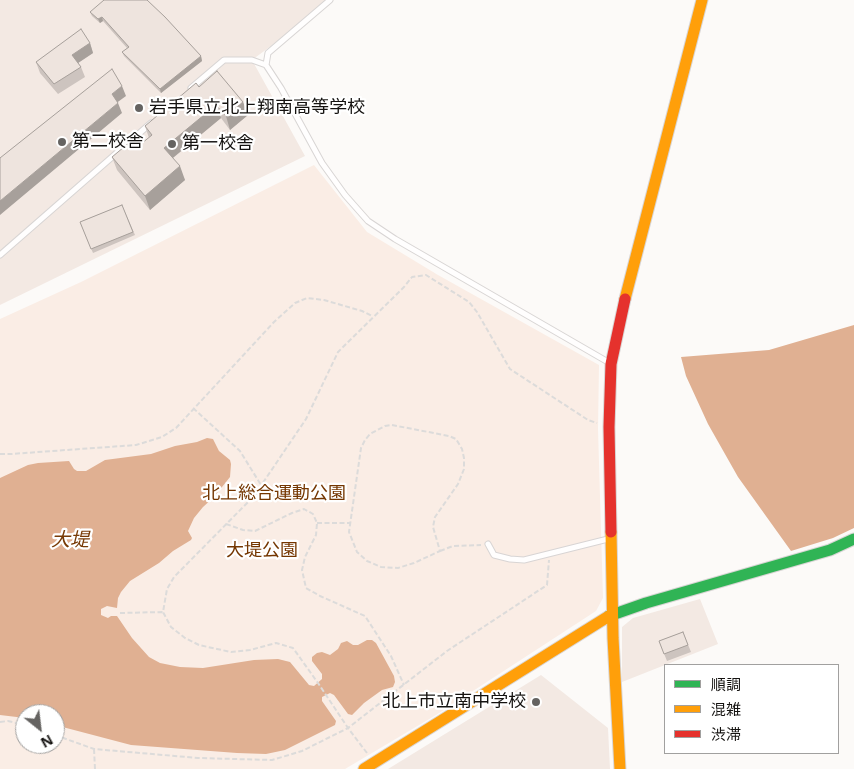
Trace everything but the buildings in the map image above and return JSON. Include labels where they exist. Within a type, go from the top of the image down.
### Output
[{"type":"street","points":[[620,769],[613,614],[609,427],[611,364],[618,325],[702,0]]},
{"type":"street","points":[[364,769],[613,614],[830,550],[854,539]]},
{"type":"lane","points":[[266,65],[268,53],[330,0]]},
{"type":"lane","points":[[188,91],[224,60],[252,60],[266,65],[281,88],[322,163],[368,221],[395,239],[611,364]]},
{"type":"lane","points":[[0,256],[152,121]]},
{"type":"lane","points":[[488,544],[494,555],[524,560],[612,538]]},
{"type":"path","points":[[375,762],[348,728],[315,678],[292,648],[285,644],[276,643],[250,650],[231,652],[199,646],[171,627],[163,612],[167,589],[174,577],[254,496],[306,419],[338,352],[412,277],[426,275],[469,302],[477,312],[510,369],[588,420],[609,427]]},
{"type":"path","points":[[0,454],[136,445],[162,437],[176,428],[274,322],[295,304],[307,298],[324,300],[362,311],[372,316]]},
{"type":"path","points":[[193,408],[240,451],[261,485]]},
{"type":"path","points":[[440,551],[433,527],[436,517],[458,484],[464,469],[462,449],[456,439],[449,436],[392,425],[385,426],[370,434],[361,448],[349,532],[357,552],[367,561],[381,567],[398,568],[453,546],[488,544]]},
{"type":"path","points":[[226,524],[243,530],[255,531],[304,509],[313,514],[317,523],[316,535],[305,557],[302,570],[306,588],[365,616],[390,656],[404,685]]},
{"type":"path","points":[[317,523],[350,523]]},
{"type":"path","points":[[65,739],[94,749],[198,758],[272,760],[302,751],[348,728],[447,652],[547,585],[550,553]]},
{"type":"path","points":[[120,612],[163,612]]},
{"type":"path","points":[[0,722],[15,723]]},
{"type":"path","points":[[94,749],[95,769]]},
{"type":"shaded area","name":"岩手県立北上翔南高等学校","points":[[0,0],[333,0],[252,60],[305,156],[0,305]]},
{"type":"shaded area","points":[[700,599],[718,644],[622,682],[622,627],[633,618]]},
{"type":"shaded area","name":"北上市立南中学校","points":[[541,675],[608,728],[610,769],[388,769]]},
{"type":"green space","name":"大堤公園","points":[[314,165],[367,232],[438,275],[599,365],[598,429],[603,598],[596,611],[436,715],[345,769],[0,769],[0,319],[81,282]]},
{"type":"water","points":[[854,325],[854,528],[833,538],[791,551],[738,477],[708,424],[686,376],[681,357],[769,350]]},
{"type":"water","name":"大堤","points":[[207,438],[213,439],[219,451],[230,460],[230,477],[194,518],[188,531],[192,538],[191,540],[130,581],[118,598],[117,608],[107,606],[101,609],[101,615],[108,618],[117,616],[132,638],[149,657],[160,663],[180,667],[203,668],[254,660],[278,659],[290,662],[309,685],[314,686],[322,679],[322,674],[312,661],[312,657],[317,653],[322,652],[330,655],[338,649],[341,643],[347,641],[353,645],[358,645],[367,640],[372,640],[376,643],[394,676],[395,682],[393,687],[382,690],[364,703],[352,715],[348,714],[334,695],[330,693],[322,697],[322,701],[336,721],[335,725],[285,750],[266,754],[131,745],[65,728],[65,704],[15,704],[15,717],[0,715],[0,478],[28,465],[38,463],[69,461],[77,471],[86,471],[105,460],[151,454],[175,446]]},
{"type":"traffic: fast","points":[[609,616],[646,603],[830,550],[854,539]]},
{"type":"traffic: slow","points":[[625,299],[702,0]]},
{"type":"traffic: slow","points":[[611,532],[613,638],[620,769]]},
{"type":"traffic: slow","points":[[364,769],[609,616]]},
{"type":"traffic: jam","points":[[611,532],[609,427],[611,364],[625,299]]},
{"type":"place","name":"岩手県立北上翔南高等学校","points":[[139,108]]},
{"type":"place","name":"第二校舎","points":[[62,142]]},
{"type":"place","name":"第一校舎","points":[[172,144]]},
{"type":"place","name":"北上市立南中学校","points":[[536,702]]},
{"type":"park label","name":"北上総合運動公園","points":[[274,494]]}]
